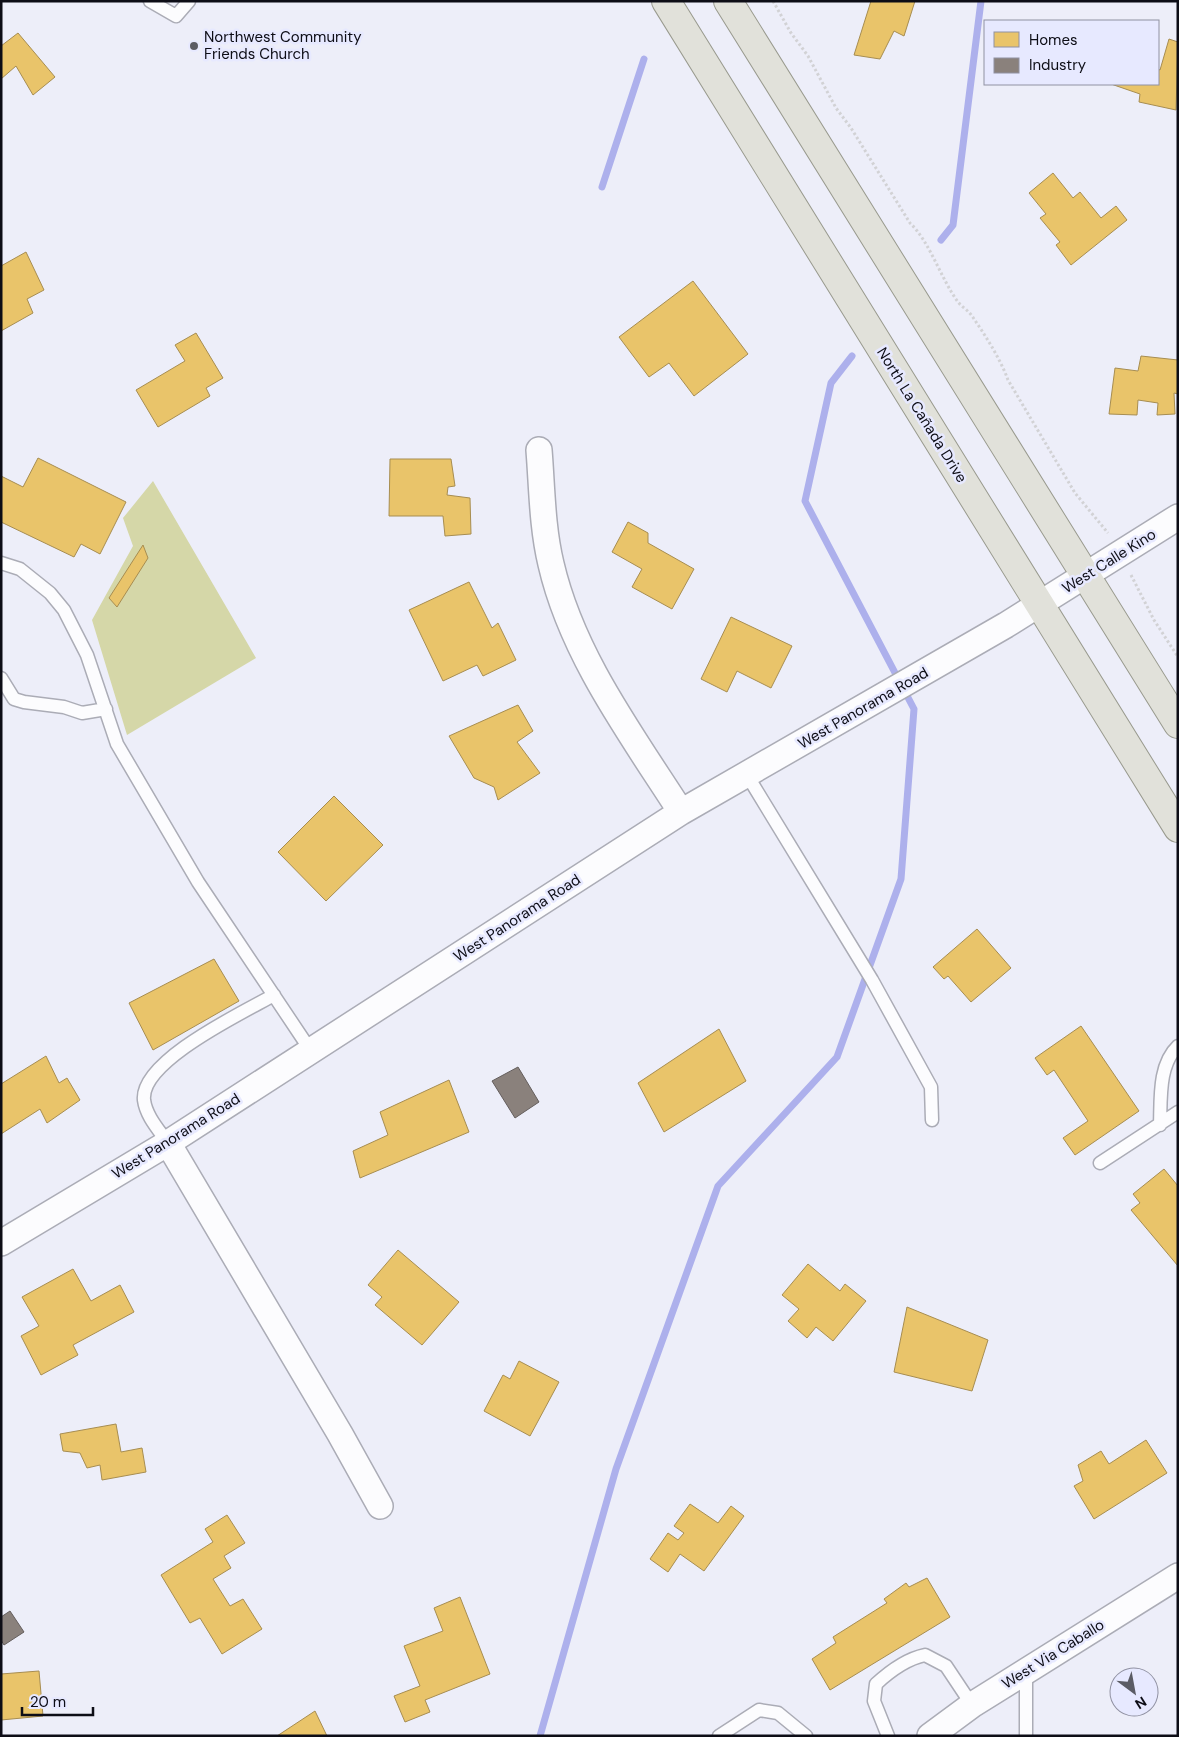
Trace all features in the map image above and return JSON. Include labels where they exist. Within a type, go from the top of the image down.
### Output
[{"type":"main road","name":"North La Cañada Drive","points":[[666,1],[1178,828]]},
{"type":"main road","points":[[728,1],[1178,724]]},
{"type":"street","points":[[539,450],[551,563],[568,620],[599,683],[681,812]]},
{"type":"street","name":"West Calle Kino","points":[[1039,604],[1178,518]]},
{"type":"street","name":"West Panorama Road","points":[[1,1243],[168,1143],[681,812],[1039,604]]},
{"type":"street","points":[[168,1143],[340,1434],[380,1506]]},
{"type":"street","name":"West Via Caballo","points":[[930,1736],[972,1705],[1178,1576]]},
{"type":"lane","points":[[150,1],[176,16],[189,1]]},
{"type":"lane","points":[[1,563],[20,568],[50,593],[64,610],[87,656],[117,744],[188,865],[311,1051]]},
{"type":"lane","points":[[1,678],[14,699],[24,702],[64,707],[82,713],[106,709]]},
{"type":"lane","points":[[747,775],[872,980],[931,1087],[932,1120]]},
{"type":"lane","points":[[168,1143],[146,1109],[144,1098],[146,1084],[157,1068],[174,1054],[274,995]]},
{"type":"lane","points":[[1160,1125],[1163,1077],[1167,1060],[1178,1046]]},
{"type":"lane","points":[[1100,1163],[1178,1112]]},
{"type":"lane","points":[[888,1736],[874,1701],[876,1684],[889,1672],[917,1656],[925,1654],[946,1666],[972,1705]]},
{"type":"lane","points":[[1026,1671],[1026,1736]]},
{"type":"lane","points":[[719,1736],[759,1710],[778,1713],[806,1736]]},
{"type":"path","points":[[773,1],[791,33],[808,56],[836,108],[851,128],[910,223],[921,233],[927,250],[958,302],[971,314],[1002,364],[1008,380],[1075,493],[1122,553],[1154,620],[1178,657]]},
{"type":"green space","points":[[153,481],[256,658],[127,735],[92,620],[133,546],[123,518]]},
{"type":"building: Homes","points":[[871,1],[915,1],[904,36],[894,31],[880,59],[854,55]]},
{"type":"building: Homes","points":[[18,33],[55,77],[33,95],[16,66],[1,79],[1,46]]},
{"type":"building: Homes","points":[[1169,39],[1178,42],[1176,110],[1139,102],[1140,94],[1114,85],[1159,85],[1160,70]]},
{"type":"building: Homes","points":[[1053,173],[1073,198],[1080,192],[1101,218],[1116,206],[1127,220],[1071,265],[1056,245],[1060,242],[1040,218],[1046,214],[1029,193]]},
{"type":"building: Homes","points":[[26,252],[44,290],[27,299],[33,313],[1,331],[1,266]]},
{"type":"building: Homes","points":[[693,281],[748,354],[694,396],[669,363],[649,377],[619,337]]},
{"type":"building: Homes","points":[[196,333],[223,378],[206,388],[210,396],[158,427],[136,390],[185,361],[175,345]]},
{"type":"building: Homes","points":[[1141,356],[1178,360],[1178,394],[1174,393],[1175,414],[1157,415],[1158,403],[1138,400],[1137,415],[1109,414],[1115,368],[1138,371]]},
{"type":"building: Homes","points":[[38,458],[126,502],[100,554],[81,544],[74,557],[1,522],[1,476],[23,487]]},
{"type":"building: Homes","points":[[390,459],[451,459],[455,486],[448,487],[447,495],[470,498],[471,534],[445,536],[443,516],[389,516]]},
{"type":"building: Homes","points":[[628,522],[648,533],[648,543],[694,569],[672,609],[632,587],[642,569],[612,552]]},
{"type":"building: Homes","points":[[143,545],[148,558],[117,607],[109,598]]},
{"type":"building: Homes","points":[[469,582],[492,628],[498,623],[516,660],[483,676],[477,665],[443,681],[409,610]]},
{"type":"building: Homes","points":[[731,617],[792,646],[771,688],[737,671],[727,692],[701,679]]},
{"type":"building: Homes","points":[[518,705],[533,731],[517,742],[540,773],[498,800],[494,787],[474,778],[449,736]]},
{"type":"building: Homes","points":[[334,796],[383,845],[326,901],[278,852]]},
{"type":"building: Homes","points":[[977,929],[1011,968],[971,1002],[948,976],[944,979],[933,967]]},
{"type":"building: Homes","points":[[214,959],[239,1001],[153,1050],[129,1003]]},
{"type":"building: Homes","points":[[1081,1026],[1139,1111],[1075,1155],[1063,1138],[1088,1121],[1054,1070],[1047,1075],[1035,1058]]},
{"type":"building: Homes","points":[[719,1029],[746,1081],[664,1132],[638,1083]]},
{"type":"building: Homes","points":[[46,1056],[59,1083],[67,1078],[80,1100],[47,1123],[40,1109],[1,1134],[1,1084]]},
{"type":"building: Homes","points":[[449,1080],[469,1132],[360,1178],[353,1151],[388,1135],[380,1112]]},
{"type":"building: Homes","points":[[1164,1169],[1178,1186],[1178,1266],[1131,1210],[1140,1203],[1133,1194]]},
{"type":"building: Homes","points":[[398,1250],[459,1302],[422,1345],[375,1305],[382,1297],[368,1285]]},
{"type":"building: Homes","points":[[808,1264],[840,1291],[845,1284],[866,1301],[833,1341],[816,1327],[807,1338],[788,1321],[799,1309],[782,1295]]},
{"type":"building: Homes","points":[[73,1269],[91,1301],[120,1285],[134,1312],[73,1345],[78,1355],[41,1375],[21,1336],[39,1326],[22,1297]]},
{"type":"building: Homes","points":[[907,1307],[988,1340],[972,1391],[894,1372]]},
{"type":"building: Homes","points":[[519,1361],[559,1382],[530,1436],[484,1411],[503,1375],[510,1379]]},
{"type":"building: Homes","points":[[116,1424],[121,1452],[142,1448],[146,1472],[102,1480],[100,1465],[87,1468],[80,1453],[63,1451],[60,1434]]},
{"type":"building: Homes","points":[[1146,1440],[1167,1473],[1094,1519],[1074,1486],[1083,1481],[1078,1465],[1101,1451],[1109,1464]]},
{"type":"building: Homes","points":[[690,1504],[718,1523],[731,1506],[744,1516],[704,1571],[680,1554],[668,1572],[650,1559],[668,1533],[678,1540],[684,1533],[674,1526]]},
{"type":"building: Homes","points":[[227,1515],[245,1543],[224,1556],[231,1568],[213,1579],[230,1606],[243,1599],[262,1629],[222,1654],[200,1618],[190,1623],[161,1575],[213,1542],[205,1529]]},
{"type":"building: Homes","points":[[927,1578],[950,1617],[830,1690],[812,1659],[836,1643],[833,1637],[887,1603],[884,1599],[906,1583],[909,1587]]},
{"type":"building: Homes","points":[[460,1597],[490,1674],[425,1700],[430,1712],[405,1722],[394,1696],[420,1686],[404,1646],[443,1631],[434,1608]]},
{"type":"building: Homes","points":[[39,1671],[43,1716],[1,1720],[1,1674]]},
{"type":"building: Homes","points":[[315,1711],[327,1736],[277,1736]]},
{"type":"building: Industry","points":[[518,1067],[539,1102],[515,1118],[492,1081]]},
{"type":"building: Industry","points":[[10,1611],[24,1632],[4,1645],[1,1640],[1,1617]]},
{"type":"waterway","points":[[941,240],[953,225],[981,1]]},
{"type":"waterway","points":[[602,187],[644,59]]},
{"type":"waterway","points":[[540,1736],[616,1469],[718,1186],[837,1057],[901,879],[914,709],[805,501],[831,383],[852,356]]},
{"type":"place","name":"Northwest Community Friends Church","points":[[194,46]]}]
